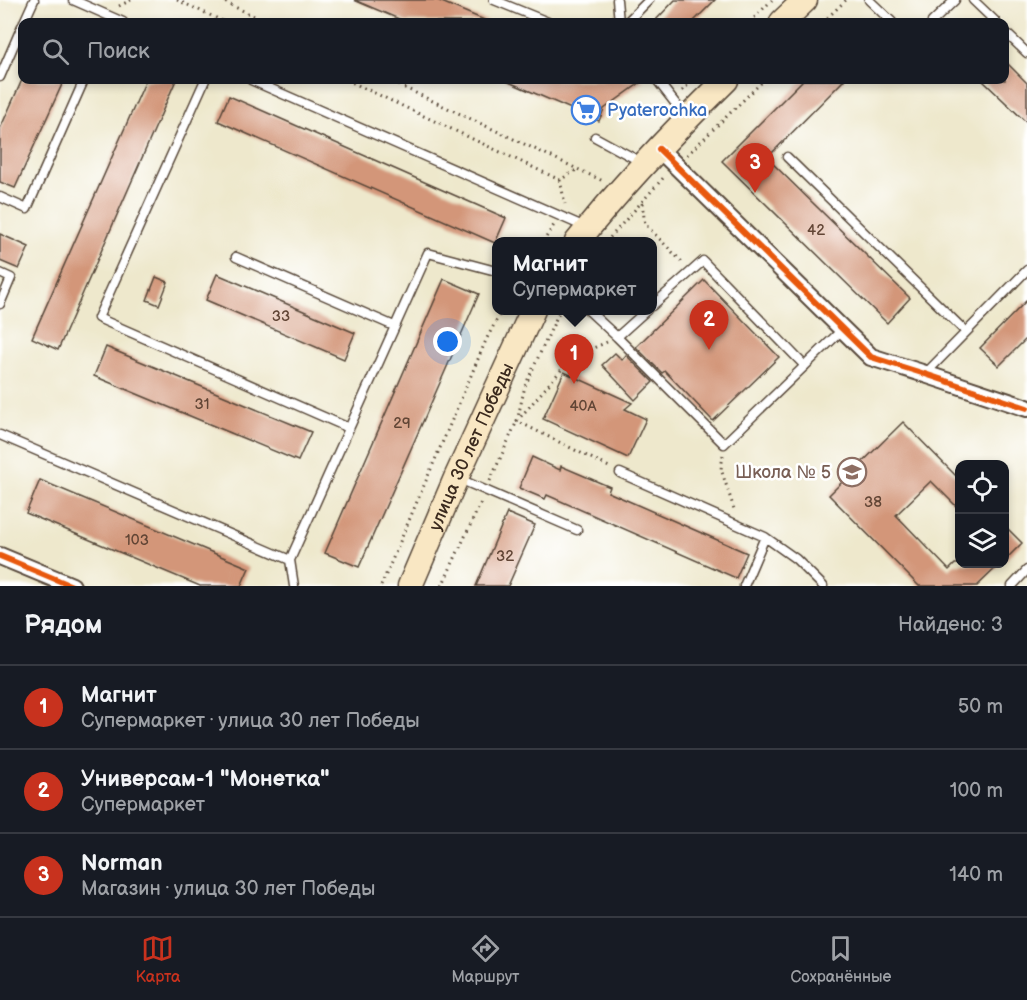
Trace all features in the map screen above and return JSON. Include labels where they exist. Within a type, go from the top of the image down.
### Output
[{"type":"main road","points":[[786,18],[804,0]]},
{"type":"main road","points":[[582,235],[651,156],[722,84]]},
{"type":"main road","name":"улица 30 лет Победы","points":[[410,586],[456,478],[531,315]]},
{"type":"street","points":[[651,156],[871,357],[1027,408]]},
{"type":"street","points":[[0,556],[72,586]]},
{"type":"lane","points":[[26,18],[34,0]]},
{"type":"lane","points":[[73,0],[107,18]]},
{"type":"lane","points":[[494,0],[538,18]]},
{"type":"lane","points":[[617,0],[619,18]]},
{"type":"lane","points":[[631,18],[649,0]]},
{"type":"lane","points":[[869,0],[888,18]]},
{"type":"lane","points":[[937,18],[955,0]]},
{"type":"lane","points":[[973,0],[992,18]]},
{"type":"lane","points":[[1009,35],[1027,53]]},
{"type":"lane","points":[[0,77],[18,36]]},
{"type":"lane","points":[[0,197],[27,209],[82,84]]},
{"type":"lane","points":[[203,84],[98,318],[349,428]]},
{"type":"lane","points":[[260,84],[582,235]]},
{"type":"lane","points":[[660,84],[687,119]]},
{"type":"lane","points":[[595,137],[651,156]]},
{"type":"lane","points":[[787,157],[966,332]]},
{"type":"lane","points":[[294,586],[290,560],[428,253],[492,270]]},
{"type":"lane","points":[[236,257],[394,326]]},
{"type":"lane","points":[[657,302],[703,261],[805,366]]},
{"type":"lane","points":[[925,374],[1027,270]]},
{"type":"lane","points":[[0,273],[11,278],[0,304]]},
{"type":"lane","points":[[593,315],[724,444],[843,329]]},
{"type":"lane","points":[[617,337],[641,315]]},
{"type":"lane","points":[[0,435],[290,560]]},
{"type":"lane","points":[[620,473],[765,537],[796,558],[823,586]]},
{"type":"lane","points":[[456,478],[577,530]]},
{"type":"lane","points":[[744,586],[765,537]]},
{"type":"lane","points":[[1012,586],[1027,570]]},
{"type":"path","points":[[177,0],[216,18]]},
{"type":"path","points":[[220,0],[258,18]]},
{"type":"path","points":[[754,18],[772,0]]},
{"type":"path","points":[[827,18],[846,0]]},
{"type":"path","points":[[356,84],[560,180],[578,170]]},
{"type":"path","points":[[396,84],[578,170],[603,181],[608,178]]},
{"type":"path","points":[[637,197],[642,202],[645,224],[691,272]]},
{"type":"path","points":[[381,586],[487,338],[499,315]]},
{"type":"path","points":[[442,586],[517,421],[525,386],[558,315]]},
{"type":"path","points":[[517,421],[562,369],[591,350],[617,337]]},
{"type":"path","points":[[517,421],[620,473]]},
{"type":"path","points":[[724,444],[721,469],[740,526]]},
{"type":"building","points":[[354,0],[437,0],[480,18],[397,18]]},
{"type":"building","points":[[675,0],[715,0],[697,18],[658,18]]},
{"type":"building","points":[[1009,65],[1027,83],[1027,123],[986,84],[1009,84]]},
{"type":"building","points":[[20,84],[62,84],[15,188],[0,182],[0,129]]},
{"type":"building","points":[[144,84],[174,84],[58,350],[32,338]]},
{"type":"building","points":[[513,84],[638,84],[604,109],[599,121]]},
{"type":"building","points":[[799,84],[840,84],[767,158],[910,298],[887,323],[722,161]]},
{"type":"building","points":[[229,96],[506,218],[498,237],[492,237],[492,242],[218,121]]},
{"type":"building","points":[[0,234],[29,247],[19,269],[0,261]]},
{"type":"building","points":[[217,274],[355,333],[344,359],[206,300]]},
{"type":"building","points":[[156,277],[168,282],[159,305],[147,300]]},
{"type":"building","points":[[444,279],[479,294],[359,567],[325,553]]},
{"type":"building","points":[[704,280],[779,357],[713,421],[665,371],[662,373],[636,347]]},
{"type":"building","points":[[1027,300],[1027,338],[999,366],[980,348]]},
{"type":"building","points":[[106,347],[311,432],[298,461],[94,376]]},
{"type":"building","points":[[615,353],[622,360],[626,355],[653,382],[635,400],[602,365]]},
{"type":"building","points":[[564,372],[632,403],[625,409],[646,419],[628,458],[543,419]]},
{"type":"building","points":[[903,422],[955,475],[955,505],[931,481],[896,515],[949,570],[955,564],[955,568],[996,568],[977,586],[919,586],[829,495]]},
{"type":"building","points":[[532,457],[560,470],[561,466],[610,487],[608,492],[747,553],[736,578],[547,495],[545,499],[519,488]]},
{"type":"building","points":[[40,480],[249,568],[241,586],[200,586],[26,513]]},
{"type":"building","points":[[507,513],[535,525],[508,586],[476,586]]},
{"type":"building","points":[[1009,530],[1022,543],[1009,556]]},
{"type":"cycle path","points":[[659,149],[871,357],[1027,408]]},
{"type":"cycle path","points":[[0,556],[72,586]]},
{"type":"place","name":"Pyaterochka","points":[[586,110]]},
{"type":"place","name":"Norman","points":[[755,193]]},
{"type":"place","name":"Универсам-1 \"Монетка\"","points":[[709,350]]},
{"type":"place","name":"Магнит","points":[[574,384]]},
{"type":"place","name":"Школа № 5","points":[[852,472]]}]
